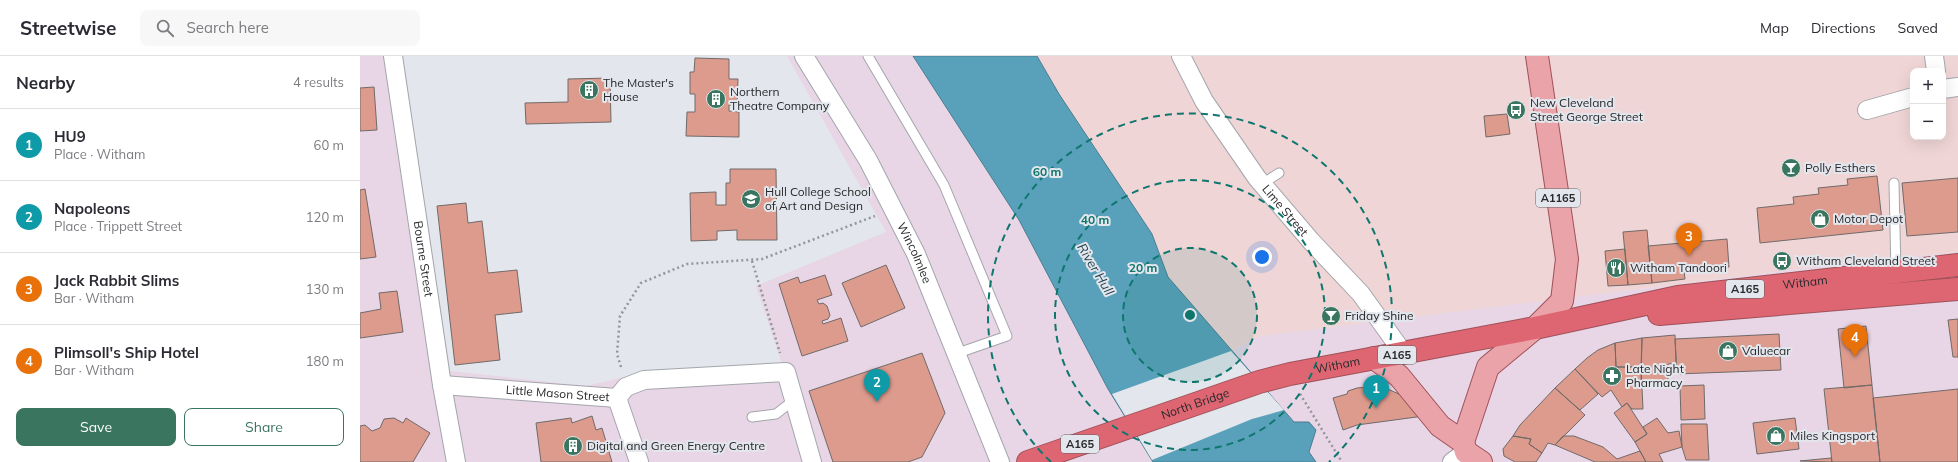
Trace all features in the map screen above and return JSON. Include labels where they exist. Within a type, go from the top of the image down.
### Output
[{"type":"highway","name":"Witham","points":[[1897,283],[1958,265]]},
{"type":"highway","name":"Witham","points":[[1259,382],[1290,374],[1374,358],[1404,354],[1535,328],[1678,297],[1897,283],[1958,289]]},
{"type":"highway","name":"North Bridge","points":[[1028,462],[1259,382]]},
{"type":"main road","name":"A1165","points":[[1465,454],[1488,367],[1535,328],[1562,302],[1567,259],[1537,56]]},
{"type":"main road","name":"A1165","points":[[1374,358],[1399,376],[1465,454]]},
{"type":"street","name":"Bourne Street","points":[[393,56],[442,385],[456,462]]},
{"type":"street","name":"Wincolmlee","points":[[804,56],[868,160],[916,254],[955,354],[1000,462]]},
{"type":"street","name":"Lime Street","points":[[1181,56],[1204,102],[1262,184],[1311,241],[1361,294],[1404,354]]},
{"type":"street","points":[[1934,56],[1936,68]]},
{"type":"street","points":[[1946,89],[1958,87]]},
{"type":"street","points":[[1867,110],[1910,98]]},
{"type":"street","name":"Little Mason Street","points":[[442,385],[622,392],[644,380],[786,372]]},
{"type":"street","points":[[786,372],[812,462]]},
{"type":"street","points":[[622,392],[639,462]]},
{"type":"lane","points":[[868,56],[944,185],[1007,336],[955,354]]},
{"type":"lane","points":[[1262,184],[1279,173]]},
{"type":"lane","points":[[1894,183],[1897,283]]},
{"type":"lane","points":[[752,417],[776,414],[794,400]]},
{"type":"path","points":[[622,392],[617,354],[620,316],[641,284],[687,264],[752,261],[762,259],[893,209]]},
{"type":"path","points":[[752,261],[786,372]]},
{"type":"path","points":[[1290,374],[1342,462]]},
{"type":"shaded area","points":[[360,56],[403,56],[450,371],[586,386],[636,374],[783,367],[756,286],[886,232],[787,56],[913,56],[1019,220],[1108,389],[1153,462],[360,462]]},
{"type":"shaded area","points":[[1037,56],[1958,56],[1958,252],[1841,264],[1260,336],[1231,351],[1168,277],[1152,234],[1059,94]]},
{"type":"shaded area","points":[[1958,252],[1958,462],[1316,462],[1309,452],[1309,422],[1294,422],[1231,351],[1260,336],[1841,264]]},
{"type":"water","name":"River Hull","points":[[913,56],[1037,56],[1059,94],[1152,234],[1168,277],[1294,422],[1309,422],[1316,430],[1309,452],[1316,462],[1153,462],[1108,389],[1019,220]]},
{"type":"pier","points":[[1231,351],[1284,410],[1252,419],[1152,460],[1112,394]]},
{"type":"building","name":"Northern Theatre Company","points":[[695,58],[729,59],[729,79],[738,79],[737,105],[729,105],[729,111],[739,112],[739,137],[686,136],[687,112],[695,112],[695,94],[690,94],[690,72],[694,72]]},
{"type":"building","name":"The Master's House","points":[[610,78],[611,122],[526,124],[525,103],[568,102],[568,79]]},
{"type":"building","points":[[374,87],[377,130],[360,131],[360,88]]},
{"type":"building","points":[[1507,114],[1510,134],[1486,137],[1484,116]]},
{"type":"building","name":"Hull College School of Art and Design","points":[[730,169],[776,169],[777,240],[737,240],[737,230],[717,231],[717,240],[691,241],[690,193],[716,192],[716,205],[726,205],[726,183],[730,183]]},
{"type":"building","name":"Motor Depot","points":[[1877,176],[1883,230],[1760,243],[1757,208],[1794,204],[1793,197],[1819,194],[1818,188],[1848,185],[1847,179]]},
{"type":"building","points":[[1958,178],[1958,232],[1907,236],[1902,183]]},
{"type":"building","points":[[365,189],[376,257],[360,259],[360,190]]},
{"type":"building","points":[[466,203],[468,223],[482,221],[488,273],[517,270],[522,312],[495,315],[500,360],[455,365],[437,206]]},
{"type":"building","points":[[1647,230],[1652,283],[1628,285],[1623,232]]},
{"type":"building","points":[[1727,239],[1729,267],[1684,271],[1685,279],[1652,283],[1648,246]]},
{"type":"building","name":"Witham Tandoori","points":[[1625,249],[1628,285],[1608,286],[1605,251]]},
{"type":"building","points":[[886,265],[905,308],[861,327],[842,283]]},
{"type":"building","points":[[825,275],[832,295],[817,300],[819,304],[823,303],[827,306],[830,315],[828,319],[822,321],[823,324],[841,318],[848,341],[802,356],[779,284],[798,277],[800,283]]},
{"type":"building","points":[[397,291],[403,332],[360,338],[360,313],[381,309],[379,293]]},
{"type":"building","points":[[1958,319],[1958,357],[1953,357],[1948,320]]},
{"type":"building","points":[[1866,326],[1872,385],[1844,388],[1838,329]]},
{"type":"building","name":"Valuecar","points":[[1779,334],[1781,370],[1677,374],[1675,339]]},
{"type":"building","points":[[1675,335],[1676,363],[1668,364],[1668,381],[1641,383],[1642,338]]},
{"type":"building","points":[[1642,338],[1641,367],[1616,367],[1615,343]]},
{"type":"building","name":"Late Night Pharmacy","points":[[1615,343],[1616,367],[1641,367],[1643,409],[1632,409],[1627,403],[1622,407],[1611,390],[1602,397],[1575,369],[1598,350]]},
{"type":"building","points":[[922,353],[945,413],[922,457],[908,462],[833,462],[809,391]]},
{"type":"building","points":[[1575,369],[1598,394],[1580,410],[1555,388]]},
{"type":"building","points":[[1704,385],[1705,419],[1681,420],[1680,386]]},
{"type":"building","points":[[1872,385],[1880,462],[1832,462],[1824,389]]},
{"type":"building","points":[[1381,386],[1410,399],[1424,416],[1357,425],[1343,430],[1333,398],[1347,394],[1348,391],[1357,388]]},
{"type":"building","points":[[1555,388],[1585,415],[1555,445],[1548,443],[1542,453],[1529,444],[1531,439],[1513,436],[1520,425]]},
{"type":"building","points":[[1958,389],[1958,462],[1880,462],[1873,398]]},
{"type":"building","points":[[1627,403],[1647,434],[1635,442],[1614,413]]},
{"type":"building","name":"Digital and Green Energy Centre","points":[[592,416],[596,430],[602,428],[612,462],[541,462],[536,423],[571,418],[572,423]]},
{"type":"building","points":[[394,418],[403,423],[406,418],[430,433],[413,462],[360,462],[360,426],[365,425],[372,431],[380,428],[384,419]]},
{"type":"building","points":[[1657,418],[1668,433],[1679,431],[1682,447],[1659,454],[1663,462],[1646,462],[1635,442],[1647,434],[1643,427]]},
{"type":"building","name":"Miles Kingsport","points":[[1795,418],[1799,449],[1757,454],[1753,423]]},
{"type":"building","points":[[1681,424],[1707,424],[1709,460],[1686,460],[1682,447]]},
{"type":"building","points":[[1513,436],[1531,439],[1529,444],[1542,453],[1536,462],[1515,462],[1504,456],[1503,449]]},
{"type":"building","points":[[1563,436],[1574,436],[1603,447],[1617,459],[1640,451],[1646,462],[1595,462],[1555,445]]},
{"type":"building","points":[[1831,458],[1832,462],[1800,461]]},
{"type":"place","name":"The Master's House","points":[[589,90]]},
{"type":"place","name":"Northern Theatre Company","points":[[716,99]]},
{"type":"place","name":"New Cleveland Street George Street","points":[[1516,110]]},
{"type":"place","name":"Polly Esthers","points":[[1791,168]]},
{"type":"place","name":"Hull College School of Art and Design","points":[[751,199]]},
{"type":"place","name":"Motor Depot","points":[[1820,219]]},
{"type":"place","name":"Jack Rabbit Slims","points":[[1689,256]]},
{"type":"place","name":"Witham Cleveland Street","points":[[1782,261]]},
{"type":"place","name":"Witham Tandoori","points":[[1616,268]]},
{"type":"place","name":"Friday Shine","points":[[1331,316]]},
{"type":"place","name":"Valuecar","points":[[1728,351]]},
{"type":"place","name":"Plimsoll's Ship Hotel","points":[[1855,357]]},
{"type":"place","name":"Late Night Pharmacy","points":[[1612,376]]},
{"type":"place","name":"Napoleons","points":[[877,402]]},
{"type":"place","name":"HU9","points":[[1376,408]]},
{"type":"place","name":"Miles Kingsport","points":[[1776,436]]},
{"type":"place","name":"Digital and Green Energy Centre","points":[[573,446]]}]
